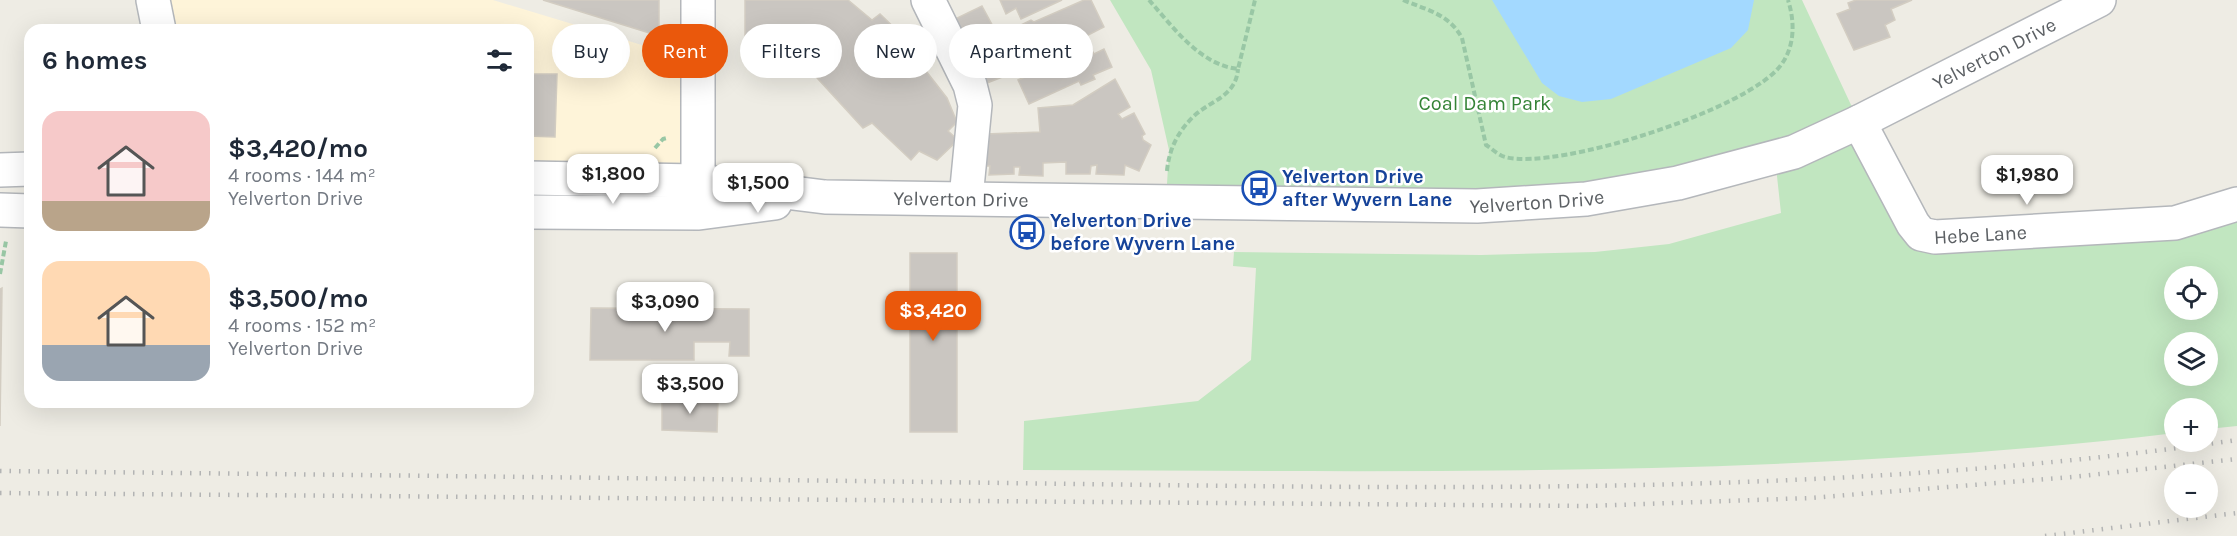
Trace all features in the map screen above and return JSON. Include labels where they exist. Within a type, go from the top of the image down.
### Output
[{"type":"street","points":[[698,0],[698,197]]},
{"type":"street","points":[[928,0],[970,85],[975,105],[966,198]]},
{"type":"street","name":"Yelverton Drive","points":[[534,211],[698,197],[825,196],[1477,206],[1544,203],[1678,183],[1794,152],[1859,122],[2098,0]]},
{"type":"street","name":"Hebe Lane","points":[[1859,122],[1913,224],[1922,234],[1935,237],[2175,223],[2237,204]]},
{"type":"street","points":[[0,170],[24,169]]},
{"type":"street","name":"Yelverton Drive","points":[[534,178],[698,197]]},
{"type":"street","points":[[0,210],[24,211]]},
{"type":"path","points":[[1149,0],[1196,50],[1222,68],[1238,69]]},
{"type":"path","points":[[1166,173],[1169,150],[1195,115],[1230,91],[1238,69],[1255,0]]},
{"type":"path","points":[[1403,0],[1445,16],[1454,24],[1462,38],[1486,145],[1503,157],[1534,158],[1571,155],[1625,141],[1675,124],[1761,85],[1781,65],[1790,49],[1794,29],[1788,0]]},
{"type":"shaded area","points":[[153,0],[493,0],[572,24],[552,24],[552,78],[630,78],[630,41],[642,45],[642,78],[698,78],[698,181],[534,178],[534,24],[158,24]]},
{"type":"green space","name":"Coal Dam Park","points":[[1110,0],[1802,0],[1859,122],[1913,224],[2237,204],[2237,426],[2218,428],[2218,398],[2164,398],[2164,434],[2031,448],[1887,458],[1743,465],[1455,471],[1023,470],[1024,421],[1198,401],[1251,360],[1256,268],[1233,266],[1234,252],[1481,255],[1595,252],[1669,244],[1781,213],[1775,158],[1678,183],[1166,201],[1169,150],[1151,70]]},
{"type":"water","points":[[1492,0],[1754,0],[1748,30],[1731,48],[1611,99],[1582,102],[1559,96],[1542,83]]},
{"type":"building","points":[[543,0],[659,0],[659,24],[642,24],[642,31],[630,27],[630,24],[620,24]]},
{"type":"building","points":[[745,0],[848,0],[872,20],[880,14],[890,24],[854,24],[854,78],[932,78],[947,98],[957,122],[948,131],[958,140],[937,160],[919,151],[911,160],[872,123],[863,128],[817,78],[842,78],[842,24],[745,24]]},
{"type":"building","points":[[1000,0],[1062,0],[1021,19],[1016,8],[1006,14]]},
{"type":"building","points":[[1084,0],[1091,0],[1104,27],[1093,33],[1093,24],[1023,24],[1031,20],[1034,22]]},
{"type":"building","points":[[1856,0],[1912,0],[1891,9],[1895,20],[1885,25],[1890,37],[1854,50],[1837,14],[1850,9],[1848,3]]},
{"type":"building","points":[[982,6],[992,24],[958,24],[955,19]]},
{"type":"building","points":[[1104,49],[1112,67],[1093,75],[1093,52],[1094,54]]},
{"type":"building","points":[[534,74],[552,74],[552,78],[557,78],[555,137],[534,136]]},
{"type":"building","points":[[1093,75],[1095,79],[1081,85],[1079,81],[1029,104],[1018,80],[1023,78],[1093,78]]},
{"type":"building","points":[[979,78],[1000,78],[982,85]]},
{"type":"building","points":[[1115,79],[1130,107],[1118,114],[1122,119],[1134,113],[1145,134],[1142,136],[1143,140],[1151,145],[1139,171],[1125,165],[1124,175],[1096,174],[1097,165],[1091,166],[1090,174],[1066,174],[1066,162],[1043,163],[1043,176],[1019,175],[1020,167],[1014,167],[1014,174],[989,175],[990,166],[985,166],[986,134],[1040,132],[1038,108],[1073,105]]},
{"type":"building","points":[[910,253],[957,253],[957,432],[910,432]]},
{"type":"building","points":[[2,288],[0,426],[0,289]]},
{"type":"building","points":[[591,308],[749,309],[749,356],[729,356],[730,342],[694,342],[694,360],[590,360]]},
{"type":"building","points":[[662,399],[718,400],[717,432],[662,430]]},
{"type":"railway","points":[[0,471],[1225,486],[1660,485],[1949,471],[2093,458],[2237,440]]},
{"type":"railway","points":[[0,493],[1588,506],[1810,498],[2072,477],[2237,459]]},
{"type":"railway","points":[[2045,536],[2237,513]]},
{"type":"place","name":"Yelverton Drive after Wyvern Lane","points":[[1259,188]]},
{"type":"place","name":"Yelverton Drive before Wyvern Lane","points":[[1027,232]]}]
